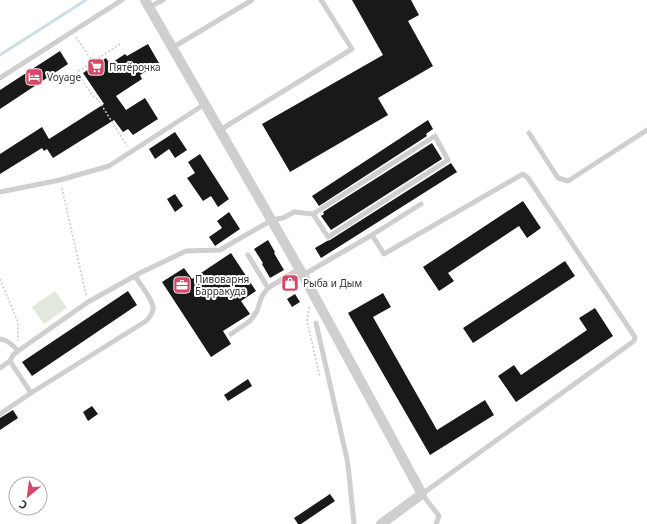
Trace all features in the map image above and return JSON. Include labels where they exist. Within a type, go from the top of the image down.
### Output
[{"type":"street","points":[[147,4],[272,220],[422,494],[381,524]]},
{"type":"lane","points":[[0,78],[122,0]]},
{"type":"lane","points":[[147,4],[163,0]]},
{"type":"lane","points":[[172,48],[252,0]]},
{"type":"lane","points":[[220,130],[352,49],[321,0]]},
{"type":"lane","points":[[0,192],[60,180],[109,166],[204,104]]},
{"type":"lane","points":[[529,133],[558,178],[568,181],[647,130]]},
{"type":"lane","points":[[0,368],[10,362],[18,351],[88,302],[135,276],[186,251],[220,250],[272,220],[283,218],[294,212],[313,214],[435,136],[448,160],[328,237],[313,214]]},
{"type":"lane","points":[[372,235],[384,254],[523,174],[528,178],[635,337],[634,341],[422,494],[439,516],[436,524]]},
{"type":"lane","points":[[231,334],[250,321],[257,311],[262,296],[268,288],[372,235],[421,204]]},
{"type":"lane","points":[[248,255],[268,288]]},
{"type":"lane","points":[[0,414],[146,321],[154,309],[152,303],[135,276]]},
{"type":"lane","points":[[316,323],[347,459],[354,524]]},
{"type":"lane","points":[[0,339],[13,345],[18,351]]},
{"type":"lane","points":[[10,362],[31,393]]},
{"type":"path","points":[[73,32],[95,66]]},
{"type":"path","points":[[120,44],[77,72],[92,95],[99,101],[131,152]]},
{"type":"path","points":[[99,101],[103,99]]},
{"type":"path","points":[[60,180],[88,302]]},
{"type":"path","points":[[0,279],[18,322],[18,351]]},
{"type":"shaded area","points":[[55,291],[67,308],[44,324],[32,307]]},
{"type":"building","points":[[352,0],[411,0],[419,15],[408,21],[433,66],[378,98],[388,115],[290,172],[262,124],[383,55]]},
{"type":"building","points":[[148,44],[159,63],[140,75],[142,79],[116,96],[126,110],[145,98],[158,119],[133,135],[128,129],[123,132],[114,120],[53,158],[47,149],[44,151],[42,148],[0,174],[0,154],[42,127],[49,139],[104,104],[83,73],[106,58],[110,64],[125,54],[127,56]]},
{"type":"building","name":"Voyage","points":[[60,51],[68,64],[0,109],[0,90]]},
{"type":"building","points":[[428,120],[433,129],[426,134],[427,136],[319,206],[312,196]]},
{"type":"building","points":[[175,132],[187,150],[175,158],[169,149],[155,159],[149,149]]},
{"type":"building","points":[[432,143],[442,159],[331,230],[321,216],[324,214],[323,212]]},
{"type":"building","points":[[200,154],[229,199],[218,207],[211,196],[203,201],[187,178],[195,173],[188,162]]},
{"type":"building","points":[[451,163],[457,172],[321,258],[315,248]]},
{"type":"building","points":[[175,194],[183,206],[175,212],[167,199]]},
{"type":"building","points":[[523,201],[541,228],[527,238],[519,226],[448,273],[454,281],[439,291],[423,267]]},
{"type":"building","points":[[229,212],[240,229],[215,246],[209,237],[222,228],[217,221]]},
{"type":"building","points":[[268,240],[284,270],[270,278],[254,249]]},
{"type":"building","points":[[231,253],[256,291],[241,301],[250,314],[223,331],[231,344],[211,357],[162,282],[184,268],[192,279]]},
{"type":"building","points":[[565,261],[575,276],[473,343],[463,328]]},
{"type":"building","points":[[128,291],[137,305],[32,376],[22,362]]},
{"type":"building","points":[[383,293],[391,307],[373,317],[437,430],[485,400],[494,415],[430,455],[348,313]]},
{"type":"building","points":[[295,294],[300,302],[292,307],[287,299]]},
{"type":"building","points":[[595,308],[613,336],[516,402],[498,376],[514,365],[521,375],[587,330],[579,318]]},
{"type":"building","points":[[248,379],[252,386],[228,401],[224,395]]},
{"type":"building","points":[[92,406],[98,414],[88,421],[83,412]]},
{"type":"building","points":[[13,410],[18,418],[0,430],[0,418]]},
{"type":"building","points":[[330,494],[335,501],[301,524],[298,524],[294,518]]},
{"type":"waterway","points":[[0,55],[86,0]]},
{"type":"place","name":"Пятёрочка","points":[[96,67]]},
{"type":"place","name":"Voyage","points":[[34,77]]},
{"type":"place","name":"Рыба и Дым","points":[[290,283]]},
{"type":"place","name":"Пивоварня Барракуда","points":[[182,285]]}]
